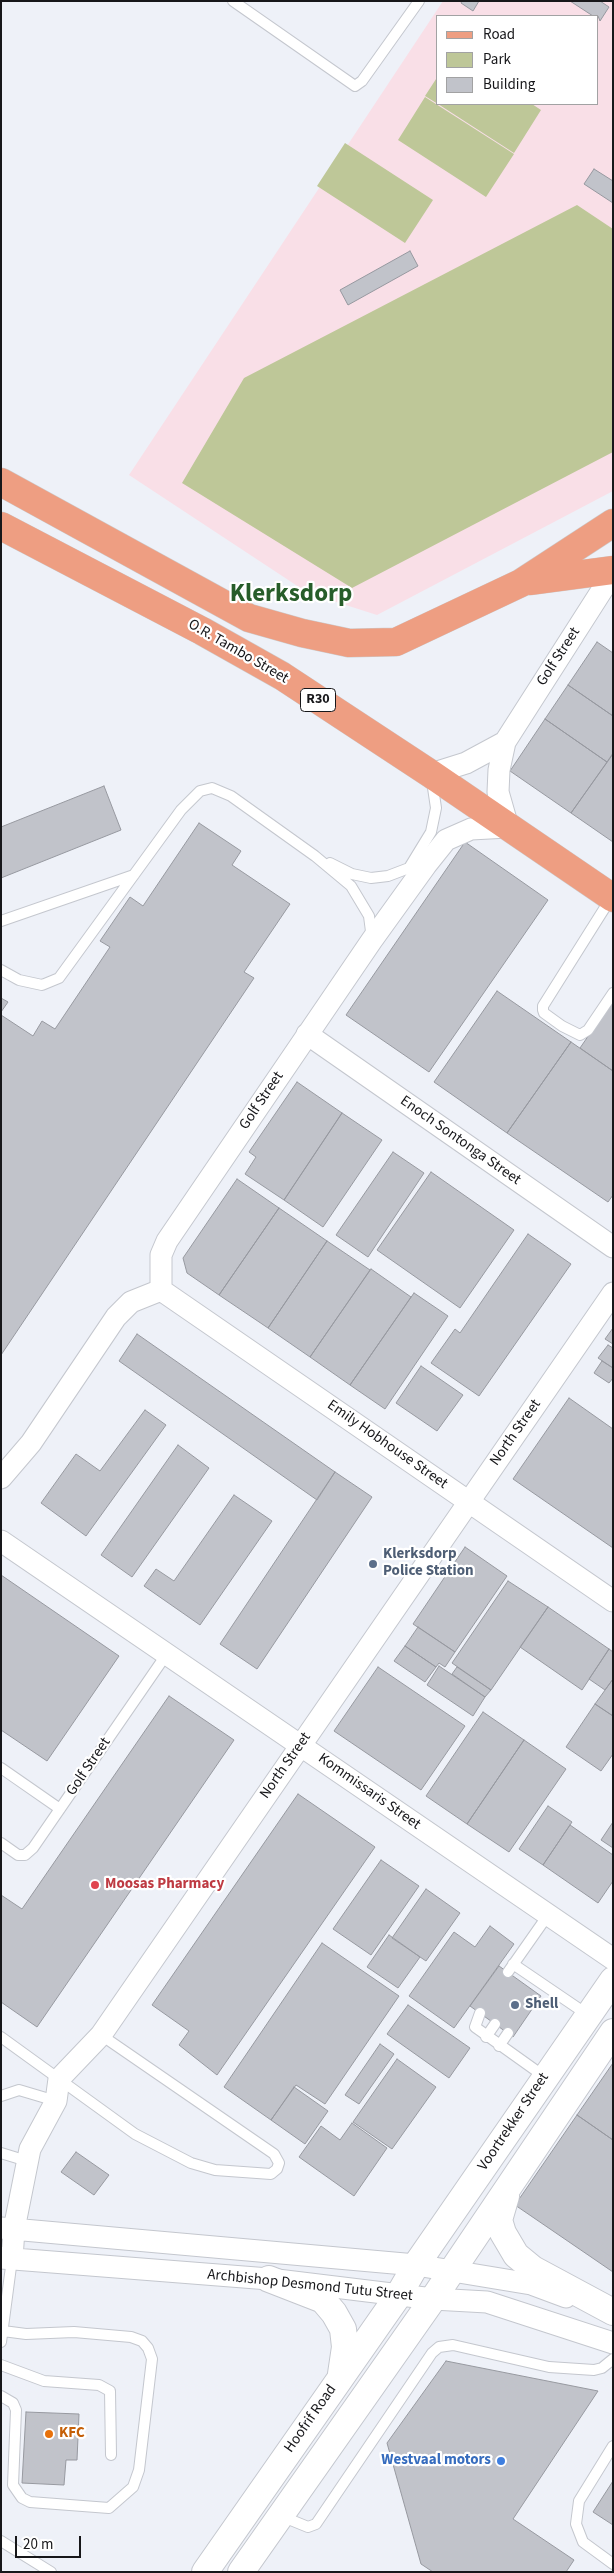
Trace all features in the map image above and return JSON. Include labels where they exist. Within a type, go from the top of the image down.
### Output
[{"type":"main road","points":[[1,482],[249,618],[302,633],[349,643],[396,642],[522,583],[613,524]]},
{"type":"main road","name":"O.R. Tambo Street","points":[[1,526],[202,631],[282,676],[431,774],[612,898]]},
{"type":"main road","points":[[522,583],[613,572]]},
{"type":"street","name":"Golf Street","points":[[161,1290],[161,1255],[167,1241],[372,940],[446,840],[470,829],[508,827],[498,792],[499,770],[505,742],[613,572]]},
{"type":"street","name":"Golf Street","points":[[431,774],[466,764],[505,742]]},
{"type":"street","name":"Enoch Sontonga Street","points":[[307,1034],[613,1247]]},
{"type":"street","points":[[1,1478],[31,1443],[116,1317],[131,1302],[161,1290]]},
{"type":"street","name":"Emily Hobhouse Street","points":[[161,1290],[613,1601]]},
{"type":"street","name":"North Street","points":[[59,2079],[101,2035],[613,1292]]},
{"type":"street","name":"Kommissaris Street","points":[[1,1541],[613,1959]]},
{"type":"street","name":"Voortrekker Street","points":[[416,2265],[613,1980]]},
{"type":"street","points":[[453,2270],[508,2191],[613,2032]]},
{"type":"street","points":[[7,2258],[7,2228],[30,2149],[56,2101],[59,2079]]},
{"type":"street","points":[[508,2191],[499,2220],[503,2233],[516,2255],[533,2269],[613,2313]]},
{"type":"street","name":"Archbishop Desmond Tutu Street","points":[[7,2228],[416,2265],[453,2270],[531,2284],[613,2313]]},
{"type":"street","name":"Archbishop Desmond Tutu Street","points":[[7,2258],[269,2279],[398,2296],[487,2302],[613,2343]]},
{"type":"street","name":"Hoofrif Road","points":[[206,2572],[398,2296],[416,2265]]},
{"type":"street","name":"Hoofrif Road","points":[[241,2572],[453,2270]]},
{"type":"street","points":[[269,2279],[323,2300],[334,2313],[343,2329],[345,2347],[340,2377]]},
{"type":"lane","points":[[233,1],[355,86],[362,81],[418,1]]},
{"type":"lane","points":[[316,856],[352,874],[371,878],[388,876],[409,868],[431,832],[436,808],[431,774]]},
{"type":"lane","points":[[1,970],[19,980],[42,985],[59,978],[190,798],[200,791],[212,788],[231,796],[316,856],[351,886],[369,916],[372,940]]},
{"type":"lane","points":[[1,921],[134,875]]},
{"type":"lane","points":[[612,898],[543,1006],[544,1014],[580,1035],[588,1030],[613,992]]},
{"type":"lane","name":"Golf Street","points":[[1,1843],[18,1855],[28,1853],[166,1655]]},
{"type":"lane","points":[[1,1768],[60,1809]]},
{"type":"lane","points":[[548,1915],[510,1968],[539,1988],[588,2015]]},
{"type":"lane","points":[[480,2013],[474,2025],[486,2037],[545,2077]]},
{"type":"lane","points":[[486,2037],[495,2024]]},
{"type":"lane","points":[[499,2046],[508,2033]]},
{"type":"lane","points":[[1,2037],[135,2134],[191,2163],[215,2170],[271,2174],[278,2168],[279,2163],[274,2154],[101,2035]]},
{"type":"lane","points":[[1,2096],[20,2090],[56,2101]]},
{"type":"lane","points":[[1,2153],[27,2161]]},
{"type":"lane","points":[[1,2396],[13,2403],[16,2410],[13,2485],[22,2498],[38,2503],[109,2508],[133,2487],[138,2470],[152,2359],[148,2348],[142,2341],[131,2337],[74,2332],[2,2336],[7,2258]]},
{"type":"lane","points":[[280,2516],[308,2527],[316,2524],[432,2353],[439,2347],[453,2345],[549,2367],[594,2370],[602,2368],[613,2359]]},
{"type":"lane","points":[[1,2365],[44,2381],[99,2385],[110,2391],[111,2455]]},
{"type":"lane","points":[[613,2446],[579,2501],[576,2524],[583,2542],[613,2564]]},
{"type":"lane","points":[[1,2541],[47,2571]]},
{"type":"shaded area","points":[[443,1],[613,1],[613,491],[377,615],[308,593],[129,475]]},
{"type":"green space","points":[[436,79],[436,103],[425,96]]},
{"type":"green space","points":[[425,97],[514,154],[486,197],[398,140]]},
{"type":"green space","points":[[440,105],[534,105],[541,110],[514,153]]},
{"type":"green space","points":[[345,143],[433,200],[405,243],[317,186]]},
{"type":"green space","points":[[577,205],[613,229],[613,452],[352,588],[182,483],[244,378]]},
{"type":"building","points":[[462,1],[479,1],[473,11],[461,3]]},
{"type":"building","points":[[570,1],[600,1],[609,7],[600,21],[599,15],[591,15]]},
{"type":"building","points":[[594,169],[613,181],[613,203],[584,184]]},
{"type":"building","points":[[410,251],[418,266],[348,305],[340,290]]},
{"type":"building","points":[[597,642],[613,653],[613,716],[568,685]]},
{"type":"building","points":[[568,685],[613,716],[613,753],[607,762],[545,719]]},
{"type":"building","points":[[545,719],[607,762],[571,813],[510,771]]},
{"type":"building","points":[[613,754],[613,842],[571,813]]},
{"type":"building","points":[[104,786],[121,830],[1,878],[1,827]]},
{"type":"building","points":[[199,823],[241,851],[232,865],[290,904],[244,972],[254,978],[1,1355],[1,1015],[33,1036],[42,1021],[55,1029],[110,947],[100,941],[130,897],[143,906]]},
{"type":"building","points":[[465,842],[548,900],[429,1072],[346,1015]]},
{"type":"building","points":[[497,991],[571,1042],[507,1133],[434,1082]]},
{"type":"building","points":[[1,998],[8,1002],[1,1012]]},
{"type":"building","points":[[613,1000],[613,1071],[580,1048]]},
{"type":"building","points":[[571,1042],[613,1071],[613,1195],[608,1202],[507,1133]]},
{"type":"building","points":[[297,1082],[342,1113],[284,1200],[245,1174],[256,1157],[249,1152]]},
{"type":"building","points":[[342,1113],[382,1140],[323,1227],[284,1200]]},
{"type":"building","points":[[393,1152],[424,1173],[368,1257],[336,1235]]},
{"type":"building","points":[[431,1172],[514,1230],[460,1308],[377,1250]]},
{"type":"building","points":[[237,1179],[279,1208],[219,1295],[187,1273],[183,1258]]},
{"type":"building","points":[[279,1208],[327,1241],[268,1328],[219,1295]]},
{"type":"building","points":[[528,1234],[571,1264],[479,1396],[431,1363],[455,1329],[460,1333]]},
{"type":"building","points":[[327,1241],[370,1270],[310,1357],[268,1328]]},
{"type":"building","points":[[371,1269],[411,1297],[350,1385],[310,1357]]},
{"type":"building","points":[[414,1293],[448,1316],[385,1409],[350,1385]]},
{"type":"building","points":[[613,1328],[613,1344],[605,1339]]},
{"type":"building","points":[[137,1334],[335,1472],[317,1500],[119,1361]]},
{"type":"building","points":[[608,1345],[613,1348],[613,1368],[598,1358]]},
{"type":"building","points":[[602,1361],[613,1368],[613,1378],[609,1383],[594,1373]]},
{"type":"building","points":[[421,1366],[463,1395],[437,1431],[396,1403]]},
{"type":"building","points":[[569,1398],[613,1429],[613,1548],[513,1479]]},
{"type":"building","points":[[145,1410],[166,1425],[86,1536],[41,1503],[76,1454],[100,1471]]},
{"type":"building","points":[[178,1445],[209,1468],[132,1577],[101,1555]]},
{"type":"building","points":[[335,1472],[372,1497],[257,1669],[220,1644]]},
{"type":"building","points":[[234,1495],[272,1521],[200,1625],[144,1586],[156,1569],[174,1581]]},
{"type":"building","points":[[465,1547],[507,1576],[455,1652],[413,1624]]},
{"type":"building","points":[[1,1575],[119,1656],[47,1761],[1,1730]]},
{"type":"building","points":[[508,1581],[548,1607],[491,1690],[452,1663]]},
{"type":"building","points":[[548,1607],[609,1649],[582,1690],[520,1647]]},
{"type":"building","points":[[418,1627],[455,1652],[445,1667],[439,1663],[436,1667],[405,1646]]},
{"type":"building","points":[[405,1646],[436,1667],[425,1682],[394,1661]]},
{"type":"building","points":[[609,1649],[613,1652],[613,1679],[605,1690],[589,1679]]},
{"type":"building","points":[[439,1666],[485,1697],[473,1716],[427,1685]]},
{"type":"building","points":[[378,1667],[465,1726],[421,1790],[334,1731]]},
{"type":"building","points":[[457,1667],[491,1690],[485,1697],[452,1674]]},
{"type":"building","points":[[613,1679],[613,1716],[595,1704]]},
{"type":"building","points":[[169,1696],[234,1740],[37,2027],[1,2002],[1,1895],[22,1909]]},
{"type":"building","points":[[595,1704],[613,1716],[613,1754],[601,1771],[566,1747]]},
{"type":"building","points":[[483,1712],[524,1740],[467,1824],[426,1796]]},
{"type":"building","points":[[524,1740],[566,1769],[509,1852],[467,1824]]},
{"type":"building","points":[[298,1794],[375,1847],[217,2075],[179,2045],[189,2031],[152,2005]]},
{"type":"building","points":[[548,1806],[572,1822],[543,1865],[519,1849]]},
{"type":"building","points":[[613,1822],[613,1848],[601,1840]]},
{"type":"building","points":[[570,1825],[613,1855],[613,1881],[598,1903],[543,1865]]},
{"type":"building","points":[[381,1860],[419,1886],[371,1955],[333,1929]]},
{"type":"building","points":[[426,1889],[460,1913],[426,1961],[392,1938]]},
{"type":"building","points":[[490,1926],[514,1944],[454,2028],[409,1996],[454,1932],[475,1947]]},
{"type":"building","points":[[389,1935],[420,1957],[398,1988],[367,1967]]},
{"type":"building","points":[[322,1943],[399,1996],[325,2104],[296,2085],[271,2120],[224,2087]]},
{"type":"building","points":[[499,1966],[541,1996],[513,2037],[470,2006]]},
{"type":"building","points":[[408,2005],[470,2048],[449,2078],[387,2034]]},
{"type":"building","points":[[380,2044],[394,2054],[359,2104],[345,2095]]},
{"type":"building","points":[[397,2059],[436,2087],[392,2149],[353,2122]]},
{"type":"building","points":[[613,2063],[613,2140],[577,2115]]},
{"type":"building","points":[[294,2087],[328,2111],[305,2144],[271,2120]]},
{"type":"building","points":[[577,2115],[613,2140],[613,2272],[515,2205]]},
{"type":"building","points":[[352,2123],[387,2148],[354,2196],[299,2157],[321,2126],[340,2140]]},
{"type":"building","points":[[76,2152],[109,2175],[94,2195],[61,2172]]},
{"type":"building","points":[[446,2361],[598,2391],[513,2519],[574,2560],[566,2572],[433,2572],[421,2564],[387,2443]]},
{"type":"building","points":[[26,2412],[79,2414],[77,2460],[66,2460],[64,2485],[22,2483]]},
{"type":"building","points":[[613,2481],[613,2525],[593,2512]]},
{"type":"place","name":"Klerksdorp Police Station","points":[[373,1564]]},
{"type":"place","name":"Moosas Pharmacy","points":[[95,1885]]},
{"type":"place","name":"Shell","points":[[515,2005]]},
{"type":"place","name":"KFC","points":[[49,2434]]},
{"type":"place","name":"Westvaal motors","points":[[501,2461]]},
{"type":"district","name":"Klerksdorp","points":[[291,596]]}]
